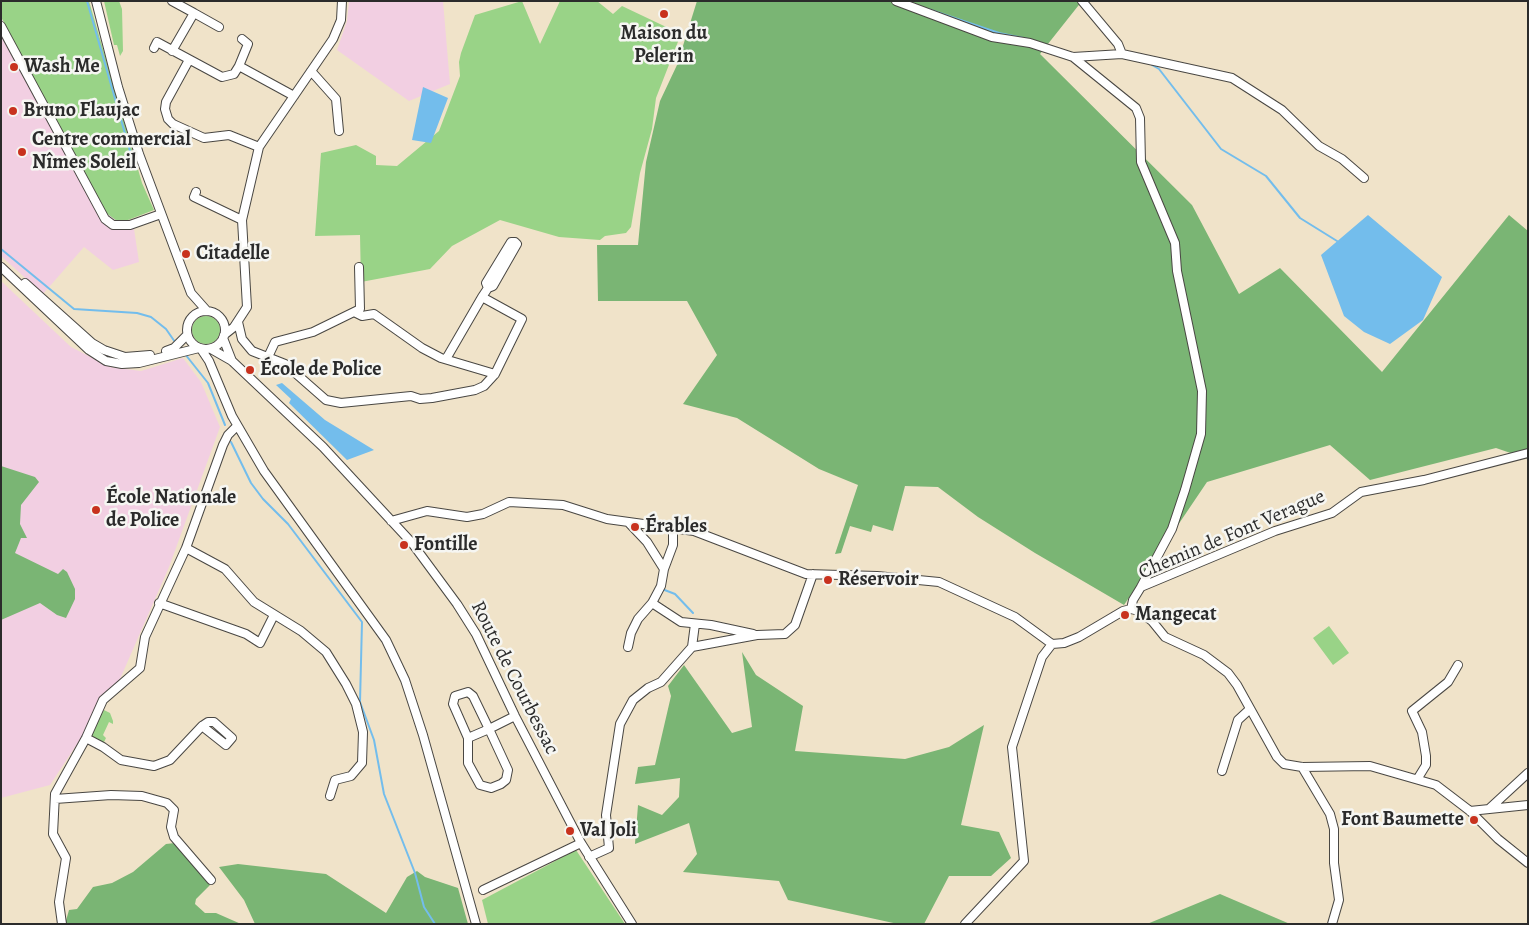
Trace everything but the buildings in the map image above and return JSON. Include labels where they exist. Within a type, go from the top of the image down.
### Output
[{"type":"street","points":[[96,1],[121,95],[161,214],[191,293],[207,311]]},
{"type":"street","points":[[172,1],[219,27]]},
{"type":"street","points":[[209,361],[210,349],[238,322],[247,307],[242,220],[259,147],[339,29],[342,1]]},
{"type":"street","points":[[896,1],[992,36],[1030,43],[1073,57],[1136,108],[1140,118],[1141,162],[1175,243],[1177,272],[1202,391],[1201,434],[1185,490],[1172,529],[1141,587]]},
{"type":"street","points":[[1082,1],[1118,44],[1122,54]]},
{"type":"street","points":[[172,51],[194,13]]},
{"type":"street","points":[[1,26],[105,219],[119,226],[136,223],[161,214]]},
{"type":"street","points":[[154,48],[157,42],[222,77],[234,74],[239,66],[248,44],[242,39]]},
{"type":"street","points":[[1073,57],[1122,54],[1232,78],[1282,110],[1319,146],[1342,159],[1364,178]]},
{"type":"street","points":[[189,60],[166,102],[165,109],[168,118],[173,124],[204,138],[229,135],[259,147]]},
{"type":"street","points":[[239,66],[294,96]]},
{"type":"street","points":[[312,71],[336,99],[339,131]]},
{"type":"street","points":[[196,192],[194,197],[242,220]]},
{"type":"street","points":[[446,358],[482,297],[488,288],[493,286],[517,244],[515,242],[511,242],[486,283],[488,288]]},
{"type":"street","points":[[1,262],[92,343],[114,356],[132,358],[160,353],[174,348],[187,335]]},
{"type":"street","points":[[1,267],[89,350],[106,361],[122,364],[139,363],[200,349],[210,349]]},
{"type":"street","points":[[268,357],[275,342],[313,332],[360,309],[358,267]]},
{"type":"street","points":[[191,293],[190,318],[186,329],[187,335],[193,345],[200,349],[209,361],[237,426],[264,471],[386,640],[405,680],[423,735],[476,924]]},
{"type":"street","points":[[190,318],[201,311],[207,311],[238,322],[245,331],[244,342],[252,351],[285,364],[296,371],[326,400],[341,403],[411,396],[420,399],[466,393],[484,386],[495,374],[522,319],[486,297],[482,297]]},
{"type":"street","points":[[356,312],[362,316],[374,314],[422,348],[441,358],[495,374]]},
{"type":"street","points":[[220,316],[225,328],[224,336]]},
{"type":"street","name":"Route de Courbessac","points":[[224,336],[232,362]]},
{"type":"street","name":"Route de Courbessac","points":[[210,349],[232,362],[323,447],[412,543],[458,604],[480,642],[515,716],[581,843],[632,924]]},
{"type":"street","points":[[62,924],[59,902],[66,858],[53,834],[55,800],[60,784],[86,738],[103,700],[140,668],[145,637],[186,548],[222,445],[237,426]]},
{"type":"street","name":"Chemin de Font Verague","points":[[1131,609],[1133,600],[1141,587],[1275,531],[1332,513],[1360,492],[1424,480],[1528,453]]},
{"type":"street","points":[[391,521],[427,511],[467,517],[483,514],[509,502],[562,505],[629,524],[694,531],[806,574],[877,576],[939,582],[1021,620],[1052,644],[1064,644],[1123,611],[1131,609],[1145,614],[1165,637],[1217,664],[1237,685],[1277,757],[1284,764],[1302,767],[1370,766],[1418,778],[1436,785],[1470,811],[1498,839],[1528,863]]},
{"type":"street","points":[[629,524],[647,542],[664,569]]},
{"type":"street","points":[[628,647],[631,633],[638,619],[652,603],[662,586],[664,569],[673,545],[674,528]]},
{"type":"street","points":[[186,548],[225,569],[254,602],[301,631],[326,652],[346,684],[360,715],[364,732],[362,763],[351,776],[335,780],[330,796]]},
{"type":"street","points":[[652,603],[680,622],[757,634],[785,634],[795,625],[813,574]]},
{"type":"street","points":[[160,603],[246,634],[260,643],[274,615]]},
{"type":"street","points":[[589,857],[609,848],[606,815],[620,724],[633,700],[648,688],[661,682],[692,647],[695,624]]},
{"type":"street","points":[[692,647],[757,634]]},
{"type":"street","points":[[965,924],[1024,862],[1012,747],[1042,657],[1052,644]]},
{"type":"street","points":[[1418,778],[1426,765],[1426,756],[1422,732],[1412,711],[1448,682],[1458,665]]},
{"type":"street","points":[[468,692],[473,696],[508,770],[506,780],[491,788],[480,785],[468,763],[468,738],[453,704],[455,696],[468,692]]},
{"type":"street","points":[[1222,771],[1238,720],[1250,709]]},
{"type":"street","points":[[468,738],[515,716]]},
{"type":"street","points":[[86,738],[121,760],[154,766],[170,760],[202,726]]},
{"type":"street","points":[[1302,767],[1330,814],[1334,829],[1334,863],[1339,900],[1332,924]]},
{"type":"street","points":[[1490,808],[1528,773]]},
{"type":"street","points":[[55,800],[126,795],[142,796],[168,803],[174,810],[171,828],[174,837],[211,880]]},
{"type":"street","points":[[1470,811],[1528,804]]},
{"type":"street","points":[[483,890],[581,843]]},
{"type":"shaded area","points":[[349,1],[443,1],[450,84],[409,101],[337,50],[347,21]]},
{"type":"shaded area","points":[[1,17],[106,213],[134,229],[139,262],[113,270],[84,247],[43,294],[1,256]]},
{"type":"shaded area","name":"École Nationale de Police","points":[[1,281],[71,347],[110,367],[141,371],[183,358],[201,382],[220,427],[169,567],[120,679],[50,785],[1,798]]},
{"type":"green space","points":[[1,1],[89,1],[142,183],[154,210],[128,220],[117,221],[106,213],[1,17]]},
{"type":"green space","points":[[104,1],[119,1],[122,9],[123,51],[120,56],[117,45],[114,45]]},
{"type":"green space","points":[[522,1],[540,44],[560,1],[597,1],[613,14],[622,6],[681,34],[656,98],[652,129],[640,173],[631,227],[626,233],[605,236],[600,240],[559,237],[500,220],[452,246],[430,269],[361,282],[360,235],[315,236],[321,153],[356,145],[376,156],[376,165],[397,166],[439,131],[460,76],[459,62],[461,53],[475,15]]},
{"type":"green space","points":[[697,1],[1082,1],[1040,54],[1192,205],[1239,294],[1280,268],[1382,372],[1509,215],[1528,231],[1528,459],[1496,448],[1370,480],[1330,445],[1207,482],[1124,605],[978,517],[938,487],[905,486],[893,531],[873,525],[871,532],[850,526],[841,553],[835,554],[858,485],[819,469],[737,418],[683,404],[717,355],[687,301],[598,301],[597,245],[638,245],[646,162],[660,101],[677,65]]},
{"type":"green space","points":[[206,316],[216,320],[220,330],[216,340],[206,344],[196,340],[192,330],[196,320]]},
{"type":"green space","points":[[1,466],[35,477],[39,482],[21,505],[20,524],[27,538],[21,538],[15,553],[58,574],[63,569],[67,572],[75,589],[75,599],[66,618],[57,615],[40,603],[1,620]]},
{"type":"green space","points":[[1329,626],[1349,653],[1333,665],[1313,638]]},
{"type":"green space","points":[[742,652],[756,675],[803,706],[795,751],[905,759],[949,747],[984,725],[961,825],[999,832],[1011,858],[991,876],[949,876],[924,924],[898,924],[788,900],[779,881],[683,872],[697,854],[689,823],[635,844],[638,805],[662,815],[679,797],[680,778],[635,784],[638,767],[655,765],[671,696],[668,686],[684,665],[732,733],[752,727]]},
{"type":"green space","points":[[104,710],[110,713],[113,724],[109,722],[103,735],[106,738],[103,744],[89,736]]},
{"type":"green space","points":[[175,843],[210,885],[196,899],[195,904],[205,913],[216,913],[241,924],[65,924],[69,910],[77,909],[93,887],[112,883],[133,872],[166,844]]},
{"type":"green space","points":[[576,850],[625,924],[488,924],[482,900]]},
{"type":"green space","points":[[238,864],[326,874],[386,913],[407,877],[417,871],[425,877],[458,888],[468,924],[255,924],[244,900],[219,867]]},
{"type":"green space","points":[[1220,894],[1290,924],[1147,924]]},
{"type":"water","points":[[423,87],[448,98],[431,143],[412,140]]},
{"type":"water","points":[[1368,215],[1442,277],[1423,320],[1390,344],[1364,332],[1344,316],[1321,255]]},
{"type":"water","points":[[282,383],[325,420],[374,450],[347,460],[289,403],[291,399],[276,385]]},
{"type":"waterway","points":[[87,1],[130,151]]},
{"type":"waterway","points":[[928,9],[999,33],[1028,39]]},
{"type":"waterway","points":[[1152,65],[1159,69],[1221,149],[1266,176],[1300,218],[1337,241]]},
{"type":"waterway","points":[[1,249],[74,309],[137,313],[151,317],[166,329],[175,342]]},
{"type":"waterway","points":[[185,354],[208,383],[225,425]]},
{"type":"waterway","points":[[231,442],[251,483],[263,499],[288,524],[362,622],[360,702],[374,740],[384,794],[415,873],[424,907],[435,924]]},
{"type":"waterway","points":[[662,589],[675,594],[693,613]]},
{"type":"place","name":"Maison du Pelerin","points":[[664,14]]},
{"type":"place","name":"Wash Me","points":[[14,67]]},
{"type":"place","name":"Bruno Flaujac","points":[[13,111]]},
{"type":"place","name":"Centre commercial Nîmes Soleil","points":[[22,152]]},
{"type":"place","name":"Citadelle","points":[[186,254]]},
{"type":"place","name":"École de Police","points":[[250,370]]},
{"type":"place","name":"École Nationale de Police","points":[[96,510]]},
{"type":"place","name":"Érables","points":[[635,527]]},
{"type":"place","name":"Fontille","points":[[404,545]]},
{"type":"place","name":"Réservoir","points":[[828,580]]},
{"type":"place","name":"Mangecat","points":[[1125,615]]},
{"type":"place","name":"Font Baumette","points":[[1474,820]]},
{"type":"place","name":"Val Joli","points":[[570,831]]}]
